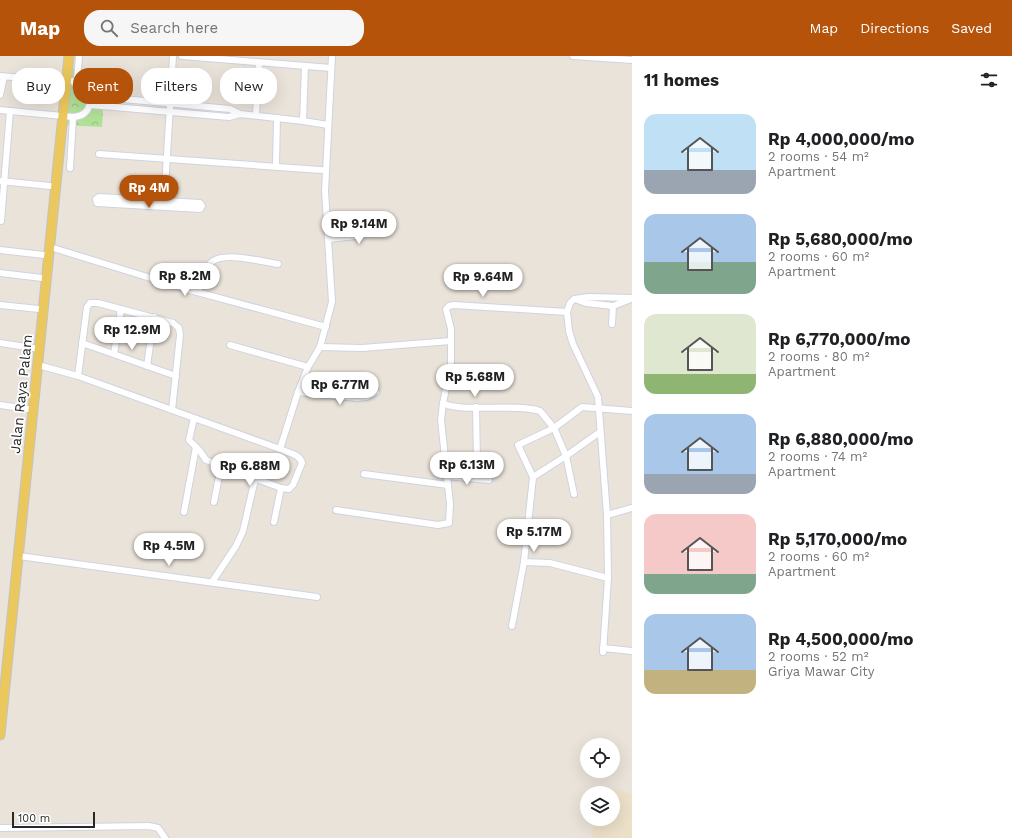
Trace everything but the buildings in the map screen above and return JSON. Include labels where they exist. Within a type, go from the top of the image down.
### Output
[{"type":"main road","name":"Jalan Raya Palam","points":[[64,56],[64,68]]},
{"type":"main road","name":"Jalan Raya Palam","points":[[65,75],[68,56]]},
{"type":"main road","name":"Jalan Raya Palam","points":[[0,736],[19,556],[33,388],[62,104]]},
{"type":"main road","name":"Jalan Raya Palam","points":[[0,674],[28,409],[38,366],[39,308],[47,251],[50,186],[61,116]]},
{"type":"street","points":[[78,68],[79,56]]},
{"type":"street","points":[[173,68],[174,56]]},
{"type":"street","points":[[182,56],[331,68]]},
{"type":"street","points":[[280,449],[298,392],[308,367],[320,346],[332,302],[325,191],[332,56]]},
{"type":"street","points":[[573,56],[632,60]]},
{"type":"street","points":[[256,115],[259,63]]},
{"type":"street","points":[[303,121],[305,66]]},
{"type":"street","points":[[0,95],[2,76],[12,77]]},
{"type":"street","points":[[164,203],[171,104]]},
{"type":"street","points":[[181,104],[230,109],[240,114]]},
{"type":"street","points":[[0,110],[73,117],[85,114],[91,105],[229,116],[240,114],[256,115],[328,125]]},
{"type":"street","points":[[1,221],[2,181],[10,111]]},
{"type":"street","points":[[70,168],[73,117]]},
{"type":"street","points":[[276,166],[277,118]]},
{"type":"street","points":[[99,154],[321,170]]},
{"type":"street","points":[[2,181],[50,186]]},
{"type":"street","points":[[164,203],[99,203],[96,202],[96,199],[99,197],[164,203],[200,209],[202,207],[200,203],[164,203]]},
{"type":"street","points":[[328,239],[356,236],[358,218]]},
{"type":"street","points":[[0,250],[47,251],[326,327]]},
{"type":"street","points":[[198,292],[209,265],[214,259],[231,257],[278,264]]},
{"type":"street","points":[[0,273],[42,278]]},
{"type":"street","points":[[632,298],[589,297],[574,299],[570,303],[567,312],[569,331],[573,344],[588,378],[597,392],[607,515],[608,578],[603,650],[632,651]]},
{"type":"street","points":[[574,299],[586,303],[613,306],[632,298]]},
{"type":"street","points":[[78,376],[88,304],[98,303],[173,323],[179,328],[180,335],[172,410]]},
{"type":"street","points":[[0,305],[39,308]]},
{"type":"street","points":[[336,510],[438,525],[448,524],[450,522],[451,512],[441,420],[451,365],[451,328],[446,311],[451,305],[567,312]]},
{"type":"street","points":[[612,324],[613,306]]},
{"type":"street","points":[[114,354],[121,309]]},
{"type":"street","points":[[147,366],[154,317]]},
{"type":"street","points":[[320,346],[362,348],[451,341]]},
{"type":"street","points":[[82,342],[176,376]]},
{"type":"street","points":[[0,343],[38,348]]},
{"type":"street","points":[[230,345],[308,367]]},
{"type":"street","points":[[38,366],[78,376],[280,449],[297,456],[300,458],[302,463],[293,485],[288,489],[281,488],[204,459],[188,438],[194,418]]},
{"type":"street","points":[[298,392],[357,398],[367,397],[376,392]]},
{"type":"street","points":[[444,403],[452,406],[535,409],[540,411],[554,428],[566,456],[574,494]]},
{"type":"street","points":[[0,405],[28,409]]},
{"type":"street","points":[[476,407],[477,462]]},
{"type":"street","points":[[512,626],[524,562],[533,477],[518,445],[554,428],[582,407],[598,410],[632,411]]},
{"type":"street","points":[[533,477],[600,432]]},
{"type":"street","points":[[184,512],[196,447]]},
{"type":"street","points":[[214,502],[221,466]]},
{"type":"street","points":[[364,474],[448,485]]},
{"type":"street","points":[[446,476],[489,480]]},
{"type":"street","points":[[212,582],[236,546],[243,532],[255,479]]},
{"type":"street","points":[[274,522],[281,488]]},
{"type":"street","points":[[607,515],[632,508]]},
{"type":"street","points":[[19,556],[317,597]]},
{"type":"street","points":[[524,562],[550,563],[608,578]]},
{"type":"street","points":[[0,828],[150,826],[158,828],[165,838]]},
{"type":"shaded area","points":[[620,791],[632,794],[632,838],[591,838],[594,826],[620,826]]},
{"type":"green space","points":[[67,68],[73,69],[73,104],[103,104],[102,127],[61,125],[63,104],[65,104]]}]
